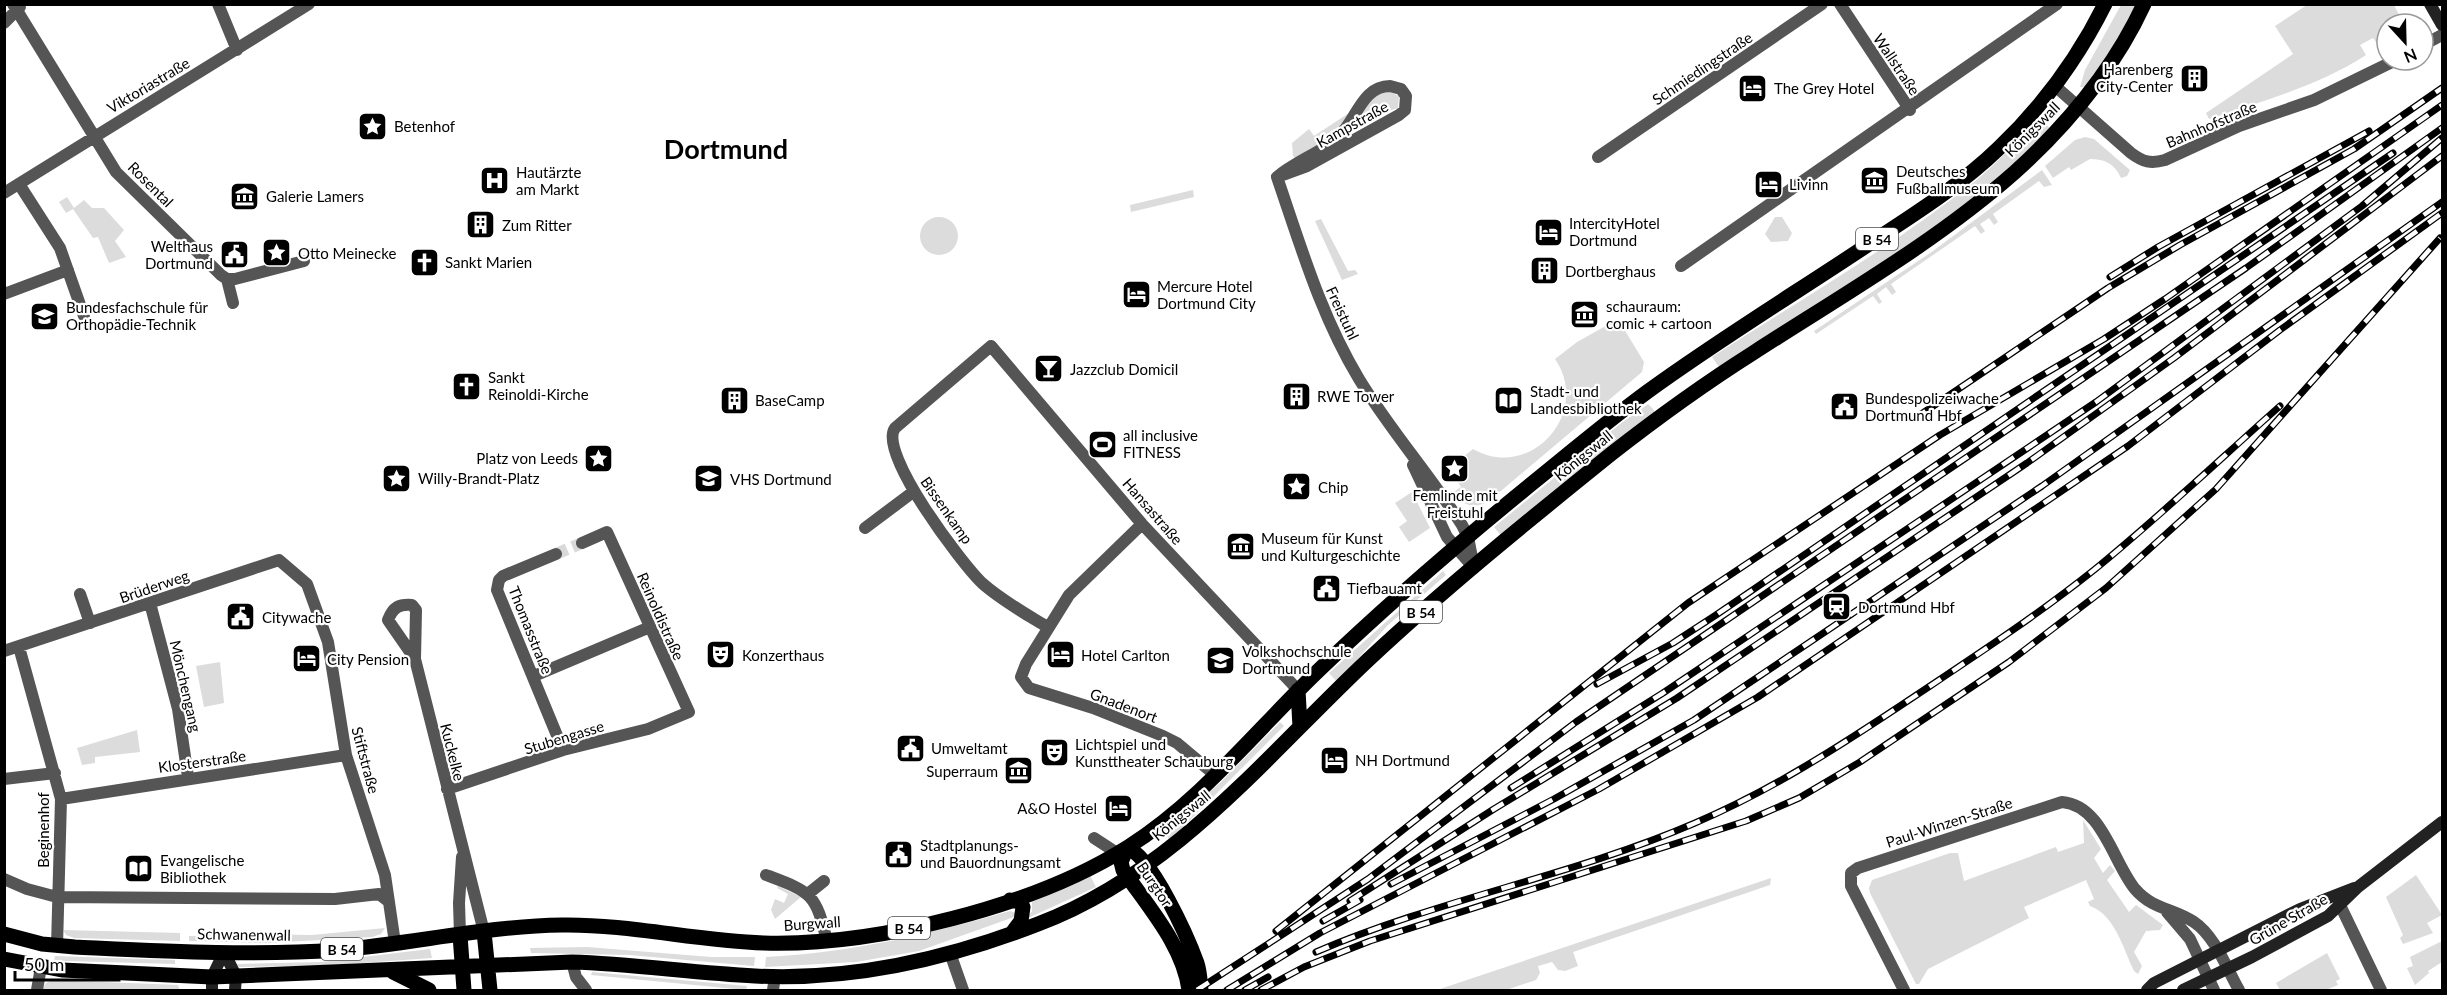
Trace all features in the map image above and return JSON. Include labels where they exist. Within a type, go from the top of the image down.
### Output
[{"type":"main road","name":"Königswall","points":[[1122,850],[1177,810],[1215,775],[1298,690],[1366,626],[1467,537],[1605,425],[1680,368],[1888,231],[1975,170],[2016,131],[2055,86],[2105,4]]},
{"type":"main road","name":"Königswall","points":[[1127,877],[1146,865],[1227,801],[1370,658],[1474,568],[1659,418],[1960,216],[2035,154],[2079,107],[2111,63],[2144,4]]},
{"type":"main road","points":[[2430,4],[2442,25]]},
{"type":"main road","points":[[1298,690],[1300,728]]},
{"type":"main road","name":"Grüne Straße","points":[[2183,990],[2314,924],[2442,822]]},
{"type":"main road","name":"Burgtor","points":[[1189,990],[1185,968],[1171,941],[1127,877],[1121,862],[1122,850],[1146,865],[1192,951],[1199,972],[1201,990]]},
{"type":"main road","name":"Burgwall","points":[[484,932],[525,927],[589,925],[742,942],[827,942],[916,927],[1010,900],[1062,882],[1122,850]]},
{"type":"main road","name":"B 54","points":[[4,959],[41,967],[212,984],[387,970],[572,962],[774,983],[868,970],[951,953],[1012,933],[1074,908],[1127,877]]},
{"type":"main road","name":"Grüne Straße","points":[[2147,990],[2154,983],[2300,909],[2358,887]]},
{"type":"main road","points":[[1010,900],[1020,902],[1023,907],[1021,921],[1012,933]]},
{"type":"main road","points":[[484,932],[490,990]]},
{"type":"main road","name":"Schwanenwall","points":[[4,934],[57,946],[288,953],[484,932]]},
{"type":"main road","points":[[460,935],[464,990]]},
{"type":"main road","points":[[224,952],[236,983]]},
{"type":"main road","points":[[212,984],[224,952]]},
{"type":"main road","name":"B 54","points":[[387,970],[398,973],[429,990]]},
{"type":"street","points":[[218,4],[237,50]]},
{"type":"street","name":"Viktoriastraße","points":[[4,193],[309,4]]},
{"type":"street","name":"Schmiedingstraße","points":[[1598,157],[1822,4]]},
{"type":"street","name":"Wallstraße","points":[[1840,4],[1910,110]]},
{"type":"street","points":[[1681,267],[1910,110],[1950,77],[2057,4]]},
{"type":"street","points":[[4,22],[18,7]]},
{"type":"street","name":"Rosental","points":[[18,7],[116,172],[227,279]]},
{"type":"street","name":"Bahnhofstraße","points":[[2055,86],[2131,153],[2140,160],[2152,163],[2165,160],[2239,126],[2314,100],[2375,70]]},
{"type":"street","name":"Kampstraße","points":[[1390,86],[1405,93],[1407,104],[1399,115],[1314,162],[1277,177],[1292,164],[1334,141],[1345,129],[1360,104],[1376,89],[1390,86]]},
{"type":"street","name":"Freistuhl","points":[[1277,177],[1301,255],[1328,321],[1359,378],[1407,450],[1451,508],[1467,537],[1474,568]]},
{"type":"street","points":[[19,184],[60,248],[84,316]]},
{"type":"street","points":[[233,303],[227,279],[304,261]]},
{"type":"street","points":[[4,294],[68,270]]},
{"type":"street","name":"Bissenkamp","points":[[991,346],[892,431],[895,449],[913,492],[982,583],[1047,627]]},
{"type":"street","name":"Hansastraße","points":[[991,346],[1142,524],[1298,690]]},
{"type":"street","name":"Freistuhl","points":[[1407,450],[1418,479],[1455,548],[1474,568]]},
{"type":"street","points":[[865,528],[913,492]]},
{"type":"street","points":[[1047,627],[1083,578],[1142,524]]},
{"type":"street","name":"Reinoldistraße","points":[[582,543],[607,532],[689,712]]},
{"type":"street","name":"Thomasstraße","points":[[556,554],[503,576],[497,584],[562,750]]},
{"type":"street","name":"Brüderweg","points":[[4,651],[279,560],[308,584]]},
{"type":"street","name":"Stiftstraße","points":[[308,584],[328,642],[346,755],[385,874],[395,943]]},
{"type":"street","points":[[80,594],[90,623]]},
{"type":"street","name":"Mönchengang","points":[[150,603],[177,709],[189,777]]},
{"type":"street","points":[[534,676],[650,627]]},
{"type":"street","name":"Gnadenort","points":[[1047,627],[1022,673],[1024,684],[1029,688],[1130,722],[1177,743],[1215,775]]},
{"type":"street","name":"Beginenhof","points":[[19,647],[61,798],[57,946]]},
{"type":"street","name":"Kuckelke","points":[[414,659],[484,932]]},
{"type":"street","name":"Stubengasse","points":[[447,789],[562,750],[648,729],[689,712]]},
{"type":"street","name":"Klosterstraße","points":[[61,798],[346,755]]},
{"type":"street","points":[[4,779],[55,773]]},
{"type":"street","name":"Paul-Winzen-Straße","points":[[1904,990],[1851,886],[1850,877],[1858,868],[2062,802],[2078,804],[2093,818],[2120,867],[2137,890],[2166,911]]},
{"type":"street","points":[[1094,838],[1122,850]]},
{"type":"street","name":"Kuckelke","points":[[460,935],[459,903],[463,853]]},
{"type":"street","points":[[766,874],[796,885],[809,893],[817,906],[827,942]]},
{"type":"street","points":[[4,879],[27,889],[57,897],[334,899],[379,894],[388,901]]},
{"type":"street","points":[[809,893],[824,881]]},
{"type":"street","points":[[2340,905],[2381,990]]},
{"type":"street","points":[[2166,911],[2196,923],[2205,931],[2239,990]]},
{"type":"street","points":[[2166,911],[2190,939],[2214,990]]},
{"type":"street","points":[[951,953],[963,990]]},
{"type":"street","points":[[572,962],[576,977],[586,990]]},
{"type":"street","points":[[37,990],[41,967]]},
{"type":"shaded area","points":[[2121,5],[2135,5],[2122,34],[2086,87],[2080,87],[2085,70]]},
{"type":"shaded area","points":[[2307,5],[2394,5],[2398,12],[2375,12],[2375,41],[2373,38],[2360,45],[2366,55],[2348,66],[2290,92],[2209,119],[2206,113],[2293,54],[2275,26]]},
{"type":"shaded area","points":[[1387,90],[1399,96],[1398,108],[1382,113],[1352,131],[1350,129],[1373,97]]},
{"type":"shaded area","points":[[1349,113],[1338,128],[1325,139],[1295,158],[1293,156],[1292,143],[1309,129],[1314,136]]},
{"type":"shaded area","points":[[2040,119],[2051,129],[1975,197],[1892,257],[1719,367],[1712,357],[1878,251],[1943,206],[1983,175]]},
{"type":"shaded area","points":[[2085,137],[2094,139],[2130,170],[2127,176],[2121,178],[2109,163],[2090,159],[2071,170],[2069,167],[2053,178],[2045,166],[2075,140]]},
{"type":"shaded area","points":[[2042,170],[2052,185],[2044,187],[2039,181],[1993,214],[1998,222],[1994,225],[1989,218],[1980,224],[1985,231],[1981,234],[1975,226],[1891,284],[1896,292],[1892,295],[1886,287],[1877,294],[1882,302],[1879,304],[1873,296],[1816,334],[1814,331],[1933,251]]},
{"type":"shaded area","points":[[1193,190],[1194,197],[1131,212],[1130,205]]},
{"type":"shaded area","points":[[67,197],[74,208],[84,200],[92,208],[104,208],[124,230],[115,241],[126,257],[109,263],[98,237],[93,238],[73,209],[66,213],[59,202]]},
{"type":"shaded area","points":[[939,217],[953,222],[958,236],[953,250],[939,255],[925,250],[920,236],[925,222]]},
{"type":"shaded area","points":[[1775,217],[1782,217],[1792,233],[1788,241],[1771,242],[1765,234]]},
{"type":"shaded area","points":[[1321,219],[1348,271],[1355,270],[1358,274],[1342,280],[1315,221]]},
{"type":"shaded area","points":[[1618,319],[1644,362],[1642,372],[1489,501],[1473,506],[1456,497],[1452,493],[1461,487],[1449,468],[1473,449],[1494,457],[1515,456],[1534,449],[1549,437],[1560,420],[1566,400],[1564,380],[1555,359],[1577,342]]},
{"type":"shaded area","points":[[1648,404],[1654,410],[1654,414],[1502,537],[1494,527],[1620,424]]},
{"type":"shaded area","points":[[1412,492],[1430,528],[1409,542],[1399,527],[1407,521],[1395,503]]},
{"type":"shaded area","points":[[1443,571],[1446,575],[1387,626],[1337,682],[1329,673]]},
{"type":"shaded area","points":[[220,662],[224,703],[204,707],[196,666]]},
{"type":"shaded area","points":[[1280,722],[1284,726],[1170,840],[1163,832],[1221,782]]},
{"type":"shaded area","points":[[137,730],[140,752],[95,757],[95,763],[82,765],[77,748]]},
{"type":"shaded area","points":[[2083,820],[2101,849],[2094,858],[2103,873],[2110,865],[2115,871],[2107,880],[2129,912],[2136,905],[2163,925],[2160,930],[2146,931],[2134,952],[2142,966],[2138,974],[2134,971],[2112,924],[2099,910],[2090,906],[2088,902],[2094,899],[2086,880],[2024,907],[2029,918],[1928,969],[1919,984],[1916,984],[1870,893],[1872,880],[1950,853],[1958,853],[1964,881],[2056,847],[2058,852],[2084,843]]},
{"type":"shaded area","points":[[1090,875],[1096,887],[1026,919],[1032,911],[1032,902]]},
{"type":"shaded area","points":[[2416,875],[2442,915],[2427,923],[2433,933],[2403,944],[2400,938],[2403,935],[2386,897]]},
{"type":"shaded area","points":[[1771,878],[1770,885],[1573,952],[1578,966],[1565,971],[1558,970],[1552,962],[1538,966],[1540,973],[1536,980],[1506,990],[1437,990]]},
{"type":"shaded area","points":[[778,886],[801,897],[775,919],[771,910],[775,899],[784,903],[788,894],[777,888]]},
{"type":"shaded area","points":[[1010,911],[1016,913],[1014,917],[919,951],[856,962],[765,967],[766,957],[859,947]]},
{"type":"shaded area","points":[[385,928],[381,934],[372,937],[268,943],[189,941],[189,936],[208,936],[208,933],[312,935]]},
{"type":"shaded area","points":[[63,930],[180,933],[180,941],[74,938],[66,935]]},
{"type":"shaded area","points":[[2442,941],[2442,962],[2428,971],[2429,973],[2415,985],[2407,968],[2413,966],[2410,957]]},
{"type":"shaded area","points":[[587,947],[711,957],[755,957],[754,966],[629,955],[531,953],[530,948]]},
{"type":"shaded area","points":[[430,949],[432,958],[319,966],[239,967],[237,964],[321,962]]},
{"type":"shaded area","points":[[2327,953],[2340,979],[2336,981],[2338,985],[2326,990],[2280,990],[2276,983]]},
{"type":"shaded area","points":[[55,956],[175,960],[175,964],[65,961],[54,960]]},
{"type":"shaded area","points":[[592,972],[747,986],[746,990],[591,975]]},
{"type":"shaded area","points":[[53,980],[178,985],[180,990],[42,990],[46,983]]},
{"type":"tunnel","points":[[556,554],[582,543]]},
{"type":"railway","points":[[1914,419],[2108,288],[2180,245],[2354,149],[2442,88]]},
{"type":"railway","points":[[1276,931],[1688,603],[1940,435],[2104,339],[2165,299],[2442,105]]},
{"type":"railway","points":[[1197,990],[1368,879],[1576,722],[2246,268],[2442,128]]},
{"type":"railway","points":[[2110,277],[2158,247],[2369,131]]},
{"type":"railway","points":[[1511,788],[1663,693],[2096,402],[2362,206],[2442,138]]},
{"type":"railway","points":[[1597,684],[1673,643],[1716,615],[2393,153]]},
{"type":"railway","points":[[1350,901],[1494,809],[1677,698],[2027,463],[2174,358],[2442,156]]},
{"type":"railway","points":[[1391,884],[1554,799],[1694,720],[2042,486],[2442,202]]},
{"type":"railway","points":[[1227,990],[1320,933],[1599,789],[1758,697],[2128,446],[2280,330],[2442,213]]},
{"type":"railway","points":[[1261,990],[1304,967],[1370,941],[1746,821],[1799,798],[1860,762],[2009,662],[2106,588],[2216,489],[2440,238]]},
{"type":"railway","points":[[1316,952],[1410,917],[1648,842],[1695,823],[1778,782],[1883,717],[2003,637],[2072,587],[2141,530],[2280,406]]},
{"type":"railway","points":[[1323,921],[1360,900]]},
{"type":"railway","points":[[1245,990],[1268,977]]},
{"type":"place","name":"Harenberg City-Center","points":[[2194,78]]},
{"type":"place","name":"The Grey Hotel","points":[[1753,88]]},
{"type":"place","name":"Betenhof","points":[[373,126]]},
{"type":"place","name":"Deutsches Fußballmuseum","points":[[1875,180]]},
{"type":"place","name":"Hautärzte am Markt","points":[[495,181]]},
{"type":"place","name":"Livinn","points":[[1768,184]]},
{"type":"place","name":"Galerie Lamers","points":[[245,196]]},
{"type":"place","name":"Zum Ritter","points":[[481,225]]},
{"type":"place","name":"IntercityHotel Dortmund","points":[[1548,232]]},
{"type":"place","name":"Otto Meinecke","points":[[277,253]]},
{"type":"place","name":"Welthaus Dortmund","points":[[234,255]]},
{"type":"place","name":"Sankt Marien","points":[[424,262]]},
{"type":"place","name":"Dortberghaus","points":[[1544,271]]},
{"type":"place","name":"Mercure Hotel Dortmund City","points":[[1136,295]]},
{"type":"place","name":"schauraum: comic + cartoon","points":[[1585,315]]},
{"type":"place","name":"Bundesfachschule für Orthopädie-Technik","points":[[45,316]]},
{"type":"place","name":"Jazzclub Domicil","points":[[1049,369]]},
{"type":"place","name":"Sankt Reinoldi-Kirche","points":[[467,386]]},
{"type":"place","name":"RWE Tower","points":[[1296,396]]},
{"type":"place","name":"BaseCamp","points":[[734,400]]},
{"type":"place","name":"Stadt- und Landesbibliothek","points":[[1509,400]]},
{"type":"place","name":"Bundespolizeiwache Dortmund Hbf","points":[[1844,407]]},
{"type":"place","name":"all inclusive FITNESS","points":[[1102,444]]},
{"type":"place","name":"Platz von Leeds","points":[[599,458]]},
{"type":"place","name":"Femlinde mit Freistuhl","points":[[1455,468]]},
{"type":"place","name":"Willy-Brandt-Platz","points":[[397,478]]},
{"type":"place","name":"VHS Dortmund","points":[[709,479]]},
{"type":"place","name":"Chip","points":[[1297,487]]},
{"type":"place","name":"Museum für Kunst und Kulturgeschichte","points":[[1240,547]]},
{"type":"place","name":"Tiefbauamt","points":[[1326,588]]},
{"type":"place","name":"Dortmund Hbf","points":[[1837,607]]},
{"type":"place","name":"Citywache","points":[[241,617]]},
{"type":"place","name":"Konzerthaus","points":[[721,655]]},
{"type":"place","name":"Hotel Carlton","points":[[1060,655]]},
{"type":"place","name":"City Pension","points":[[306,659]]},
{"type":"place","name":"Volkshochschule Dortmund","points":[[1221,660]]},
{"type":"place","name":"Umweltamt","points":[[910,748]]},
{"type":"place","name":"Lichtspiel und Kunsttheater Schauburg","points":[[1054,753]]},
{"type":"place","name":"NH Dortmund","points":[[1334,760]]},
{"type":"place","name":"Superraum","points":[[1019,771]]},
{"type":"place","name":"A&O Hostel","points":[[1118,808]]},
{"type":"place","name":"Stadtplanungs- und Bauordnungsamt","points":[[899,854]]},
{"type":"place","name":"Evangelische Bibliothek","points":[[139,869]]},
{"type":"district","name":"Dortmund","points":[[726,148]]}]
